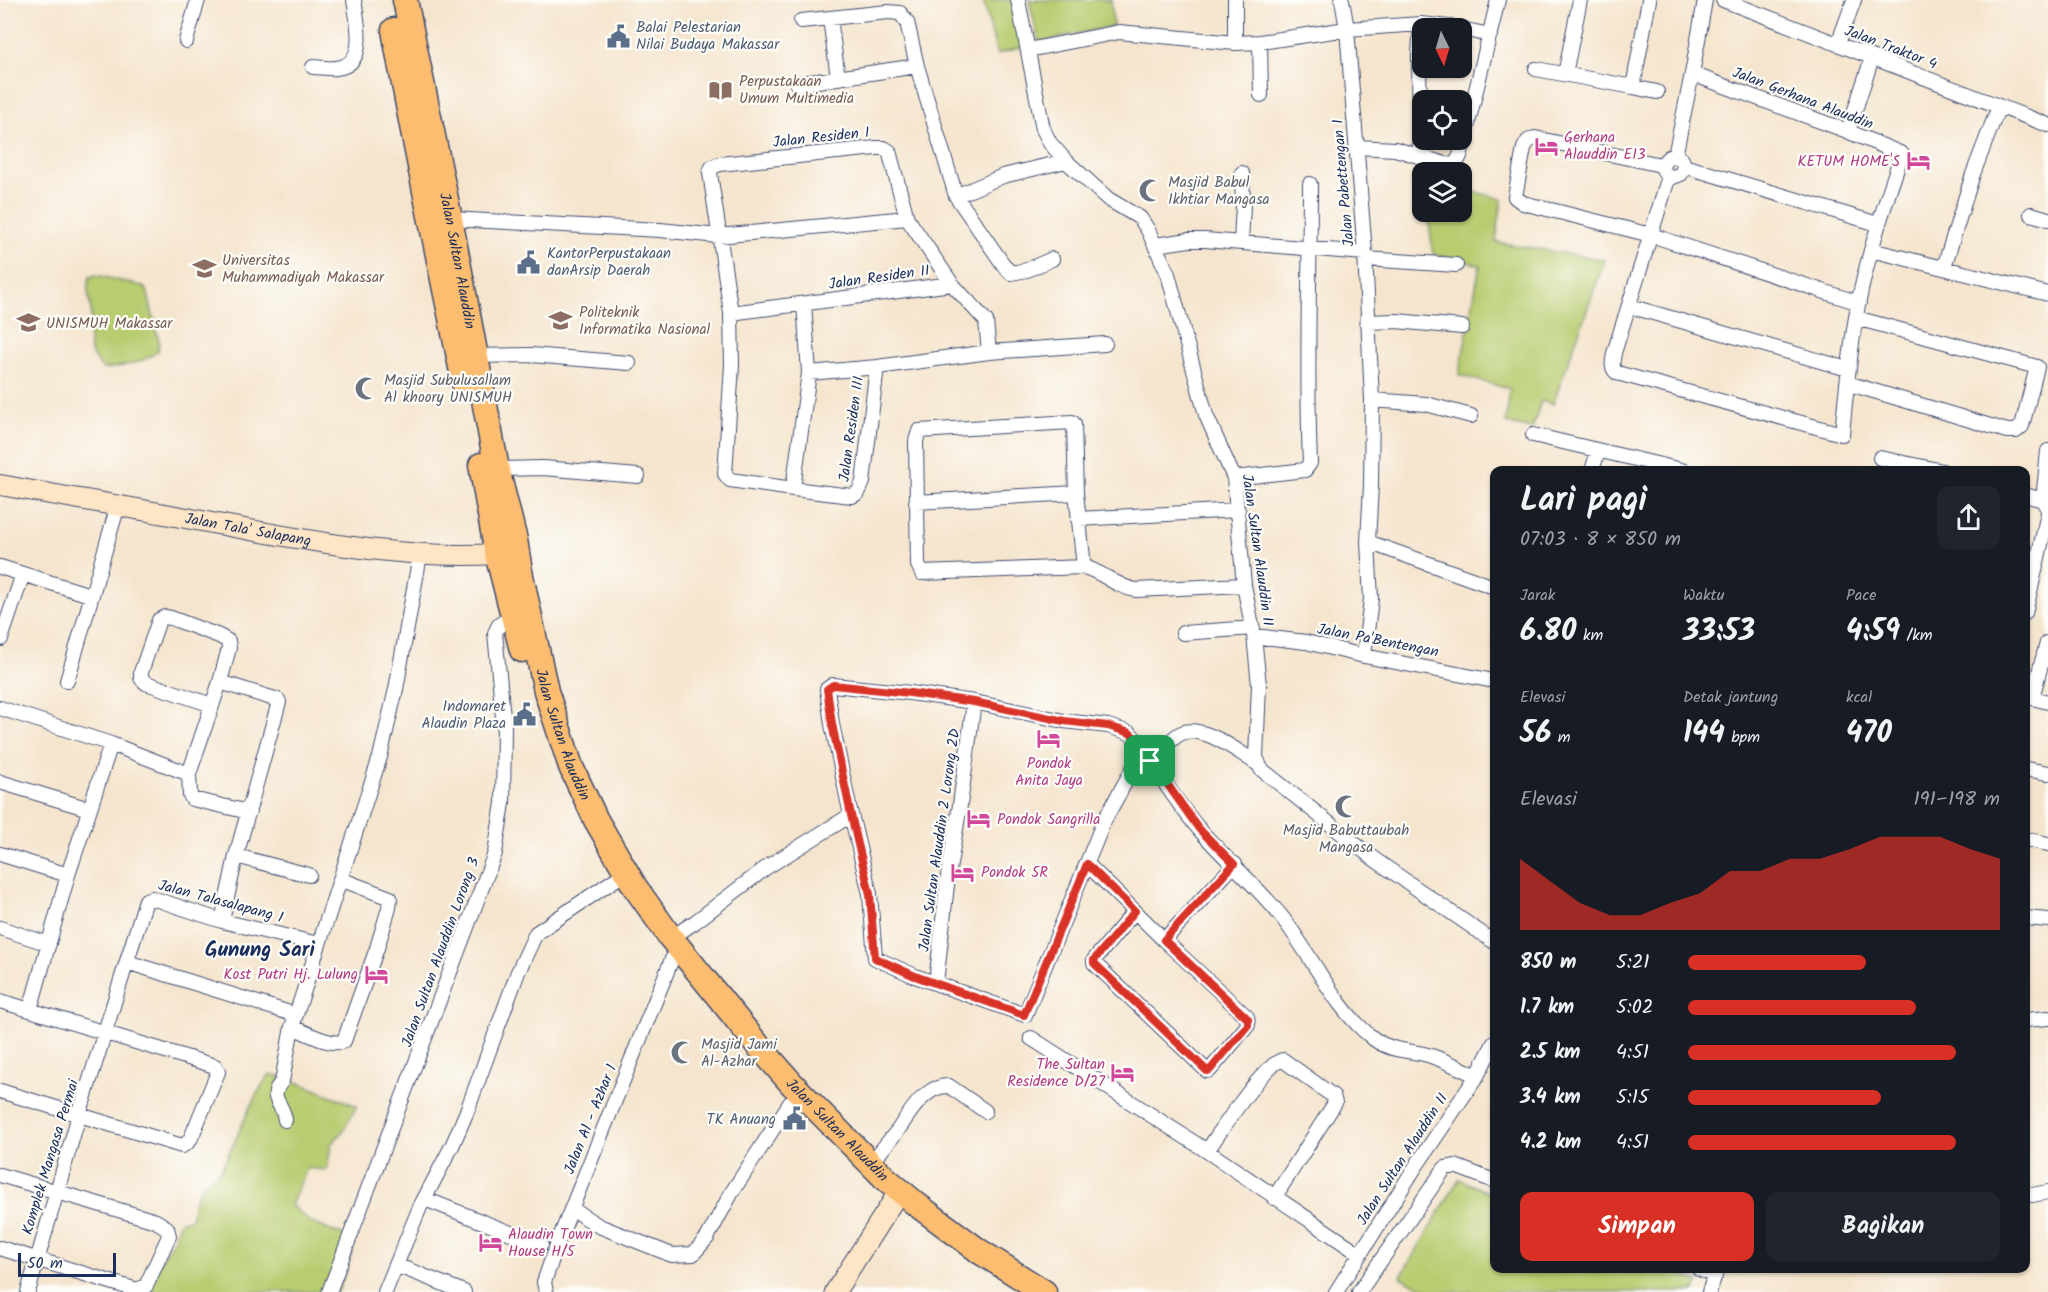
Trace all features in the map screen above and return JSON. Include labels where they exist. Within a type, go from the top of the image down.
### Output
[{"type":"highway","name":"Jalan Sultan Alauddin","points":[[389,0],[419,119],[458,220],[476,356],[497,469],[515,540],[540,693],[552,751],[566,785],[616,879],[672,949],[792,1084],[871,1163],[896,1196],[1016,1292]]},
{"type":"highway","name":"Jalan Sultan Alauddin","points":[[405,0],[427,196],[497,554],[512,616],[540,693],[596,820],[672,949],[717,1017],[790,1103],[847,1161],[896,1196],[1044,1292]]},
{"type":"main road","name":"Jalan Tala' Salapang","points":[[0,485],[322,543],[420,555],[455,557],[497,554]]},
{"type":"main road","points":[[835,1292],[896,1196]]},
{"type":"street","points":[[186,41],[198,0]]},
{"type":"street","points":[[313,67],[337,68],[356,54],[360,44],[354,0]]},
{"type":"street","name":"Jalan Sultan Alauddin II","points":[[1018,0],[1043,129],[1050,143],[1066,161],[1108,199],[1140,218],[1155,245],[1168,274],[1206,415],[1234,478],[1244,585],[1253,632],[1259,685],[1256,757],[1258,764]]},
{"type":"street","points":[[1234,43],[1235,0]]},
{"type":"street","name":"Jalan Pabettengan 1","points":[[1342,0],[1347,29],[1357,147],[1372,400],[1368,542],[1371,599],[1364,656]]},
{"type":"street","points":[[1357,147],[1395,149],[1455,165],[1460,156],[1498,0]]},
{"type":"street","points":[[1565,74],[1580,0]]},
{"type":"street","points":[[1633,87],[1650,0]]},
{"type":"street","points":[[1704,0],[1680,161],[1683,171],[1678,176],[1539,138],[1531,139],[1526,143],[1516,199],[1523,203],[1651,235],[1858,303]]},
{"type":"street","name":"Jalan Traktor 4","points":[[1723,0],[2048,125]]},
{"type":"street","points":[[1838,44],[1854,0]]},
{"type":"street","points":[[801,21],[888,12],[900,13],[909,28],[917,66],[956,196],[1011,273],[1027,270],[1052,259]]},
{"type":"street","points":[[830,18],[838,78]]},
{"type":"street","points":[[1028,50],[1119,32],[1234,43],[1260,42],[1347,29],[1412,25]]},
{"type":"street","points":[[1472,31],[1490,35]]},
{"type":"street","points":[[1260,42],[1261,95]]},
{"type":"street","points":[[1850,125],[1872,58]]},
{"type":"street","points":[[797,84],[917,66]]},
{"type":"street","points":[[1536,69],[1657,92]]},
{"type":"street","name":"Jalan Gerhana Alauddin","points":[[1692,74],[1902,154],[1878,224]]},
{"type":"street","points":[[1419,78],[1420,157]]},
{"type":"street","points":[[1944,267],[1973,174],[1999,106]]},
{"type":"street","name":"Jalan Residen I","points":[[718,236],[710,173],[712,167],[720,164],[876,148],[884,148],[891,154],[907,218]]},
{"type":"street","points":[[1669,157],[1680,161],[1878,224],[1858,303],[1842,434],[1617,374],[1612,366],[1651,235],[1669,157]]},
{"type":"street","points":[[956,196],[1003,176],[1066,161]]},
{"type":"street","points":[[1241,242],[1242,173]]},
{"type":"street","points":[[1234,478],[1297,471],[1307,469],[1310,463],[1307,351],[1311,247],[1310,184]]},
{"type":"street","points":[[2031,214],[2048,219]]},
{"type":"street","points":[[458,220],[660,230],[718,236],[907,218]]},
{"type":"street","name":"Jalan Residen II","points":[[731,313],[952,284],[907,218]]},
{"type":"street","points":[[718,236],[731,313],[732,365],[725,474],[730,480],[793,489],[809,373],[804,304]]},
{"type":"street","points":[[1155,245],[1189,240],[1241,242],[1311,247],[1365,256],[1456,265]]},
{"type":"street","points":[[1871,250],[2048,294]]},
{"type":"street","points":[[952,284],[986,321],[989,352]]},
{"type":"street","points":[[1629,306],[1848,376],[2007,431],[2016,431],[2022,426],[2037,367],[1856,318]]},
{"type":"street","points":[[1367,322],[1396,321],[1462,327]]},
{"type":"street","name":"Jalan Residen III","points":[[809,373],[876,367],[989,352],[1105,344]]},
{"type":"street","points":[[476,356],[531,355],[629,363]]},
{"type":"street","name":"Jalan Residen III","points":[[793,489],[852,496],[860,490],[863,482],[876,367]]},
{"type":"street","points":[[1372,400],[1410,402],[1471,416]]},
{"type":"street","points":[[1084,567],[1076,493],[1074,424],[1062,421],[975,429],[919,431],[916,441],[916,502],[918,565],[922,573],[1084,567],[1101,573],[1121,586],[1136,590],[1244,585]]},
{"type":"street","points":[[1533,435],[1657,466]]},
{"type":"street","points":[[1594,466],[1598,451]]},
{"type":"street","points":[[2031,560],[2046,508],[2048,451]]},
{"type":"street","points":[[1880,458],[1919,466]]},
{"type":"street","points":[[497,469],[543,468],[638,476]]},
{"type":"street","points":[[916,502],[1076,493]]},
{"type":"street","points":[[2030,498],[2046,508]]},
{"type":"street","points":[[67,681],[90,595],[118,505]]},
{"type":"street","points":[[1078,519],[1238,510]]},
{"type":"street","points":[[1368,542],[1490,586]]},
{"type":"street","points":[[285,1120],[275,1092],[282,1081],[294,1021],[380,757],[420,555]]},
{"type":"street","points":[[0,567],[90,595]]},
{"type":"street","points":[[1,639],[23,574]]},
{"type":"street","name":"Jalan Sultan Alauddin Lorong 3","points":[[329,1292],[495,853],[503,803],[504,727],[495,633],[499,625],[512,616]]},
{"type":"street","points":[[212,705],[146,683],[141,678],[159,620],[165,617],[171,618],[228,641],[229,648],[220,682],[189,774],[190,795],[192,798],[249,812]]},
{"type":"street","name":"Jalan Pa'Bentengan","points":[[1183,633],[1253,632],[1490,680]]},
{"type":"street","points":[[2030,694],[2048,643]]},
{"type":"street","points":[[220,682],[279,702],[236,856],[222,921]]},
{"type":"street","points":[[1477,1077],[1431,1057],[1389,1048],[1354,1022],[1282,917],[1199,829],[1147,755],[1130,733],[1108,726],[1064,721],[974,702],[839,685],[830,686],[827,689],[851,815],[870,894],[875,958],[1024,1015],[1104,821],[1147,755],[1177,735],[1191,730],[1213,737],[1258,764],[1261,769],[1374,859],[1490,935]]},
{"type":"street","points":[[2030,697],[2048,702]]},
{"type":"street","name":"Jalan Sultan Alauddin 2 Lorong 2D","points":[[936,982],[948,876],[974,702]]},
{"type":"street","points":[[0,708],[111,744],[189,774]]},
{"type":"street","points":[[30,1010],[68,875],[111,744]]},
{"type":"street","points":[[2030,770],[2048,773]]},
{"type":"street","points":[[0,782],[89,809]]},
{"type":"street","points":[[672,949],[695,922],[767,867],[851,815]]},
{"type":"street","points":[[2030,840],[2048,844]]},
{"type":"street","points":[[0,854],[68,875]]},
{"type":"street","points":[[236,856],[309,875]]},
{"type":"street","points":[[1087,864],[1248,1019],[1248,1025],[1210,1071],[1207,1071],[1094,963],[1094,960],[1135,911]]},
{"type":"street","points":[[1164,940],[1234,864]]},
{"type":"street","points":[[127,962],[294,1021],[328,1041],[344,1041],[377,948],[390,898],[340,879]]},
{"type":"street","points":[[385,1291],[424,1199],[467,1112],[518,972],[536,933],[616,879]]},
{"type":"street","name":"Jalan Talasalapang 1","points":[[106,1033],[147,898],[222,921],[318,944]]},
{"type":"street","points":[[2030,918],[2048,920]]},
{"type":"street","points":[[0,928],[49,944]]},
{"type":"street","name":"Jalan Al - Azhar 1","points":[[546,1292],[544,1282],[672,949]]},
{"type":"street","points":[[0,1001],[215,1066],[218,1072],[191,1138],[185,1145],[180,1146],[0,1091]]},
{"type":"street","points":[[2030,1020],[2048,1018]]},
{"type":"street","name":"Komplek Mangasa Permai","points":[[28,1292],[56,1191],[106,1033]]},
{"type":"street","points":[[1031,1038],[1207,1151],[1360,1254]]},
{"type":"street","name":"Jalan Sultan Alauddin II","points":[[1336,1292],[1416,1166],[1477,1077],[1490,1051]]},
{"type":"street","points":[[1207,1151],[1273,1063],[1282,1060],[1333,1096],[1335,1103],[1274,1198]]},
{"type":"street","points":[[871,1163],[916,1105],[932,1090],[942,1085],[949,1086],[985,1111]]},
{"type":"street","points":[[572,1209],[599,1226],[672,1256],[693,1254],[700,1249],[732,1192],[790,1103]]},
{"type":"street","points":[[1359,1292],[1445,1168],[1455,1166],[1490,1179]]},
{"type":"street","points":[[0,1175],[156,1221],[167,1228],[169,1236],[146,1286],[137,1290],[0,1248]]},
{"type":"street","points":[[2032,1195],[2048,1192]]},
{"type":"street","points":[[424,1199],[542,1245]]},
{"type":"street","points":[[396,1265],[464,1292]]},
{"type":"street","points":[[1709,1292],[1716,1273]]},
{"type":"green space","points":[[983,0],[1021,0],[1032,44],[997,54]]},
{"type":"green space","points":[[1029,0],[1111,0],[1113,26],[1039,42]]},
{"type":"green space","points":[[1472,191],[1502,199],[1496,242],[1605,260],[1553,404],[1541,401],[1532,429],[1506,423],[1510,389],[1459,375],[1480,265],[1433,254],[1429,222],[1472,222]]},
{"type":"green space","points":[[96,275],[142,286],[147,290],[159,342],[158,351],[139,362],[118,367],[103,369],[96,362],[89,343],[91,310],[88,282],[90,277]]},
{"type":"green space","points":[[270,1074],[289,1079],[357,1106],[343,1131],[331,1144],[327,1170],[307,1168],[291,1205],[310,1222],[352,1239],[352,1252],[338,1292],[143,1292],[175,1237],[179,1222],[191,1218],[199,1191],[221,1169],[256,1096]]},
{"type":"green space","points":[[1459,1179],[1490,1193],[1490,1273],[1678,1273],[1699,1282],[1694,1292],[1434,1292],[1400,1278]]},
{"type":"place","name":"Balai Pelestarian Nilai Budaya Makassar","points":[[618,36]]},
{"type":"place","name":"Perpustakaan Umum Multimedia","points":[[721,90]]},
{"type":"place","name":"Gerhana Alauddin E13","points":[[1546,146]]},
{"type":"place","name":"KETUM HOME'S","points":[[1918,161]]},
{"type":"place","name":"Masjid Babul Ikhtiar Mangasa","points":[[1150,191]]},
{"type":"place","name":"KantorPerpustakaan danArsip Daerah","points":[[529,262]]},
{"type":"place","name":"Universitas Muhammadiyah Makassar","points":[[204,269]]},
{"type":"place","name":"Politeknik Informatika Nasional","points":[[561,321]]},
{"type":"place","name":"UNISMUH Makassar","points":[[28,323]]},
{"type":"place","name":"Masjid Subulusallam Al khoory UNISMUH","points":[[366,389]]},
{"type":"place","name":"Indomaret Alaudin Plaza","points":[[524,715]]},
{"type":"place","name":"Pondok Anita Jaya","points":[[1049,739]]},
{"type":"place","name":"Masjid Babuttaubah Mangasa","points":[[1346,806]]},
{"type":"place","name":"Pondok Sangrilla","points":[[979,819]]},
{"type":"place","name":"Pondok 5R","points":[[963,872]]},
{"type":"place","name":"Kost Putri Hj. Lulung","points":[[376,974]]},
{"type":"place","name":"Masjid Jami Al-Azhar","points":[[683,1053]]},
{"type":"place","name":"The Sultan Residence D/27","points":[[1123,1073]]},
{"type":"place","name":"TK Anuang","points":[[794,1119]]},
{"type":"place","name":"Alaudin Town House H/5","points":[[490,1243]]},
{"type":"district","name":"Gunung Sari","points":[[260,949]]},
{"type":"route","points":[[839,685],[910,693],[974,702],[1064,721],[1108,726],[1130,733],[1150,761],[1199,829],[1234,864],[1164,940],[1248,1019],[1248,1025],[1210,1070],[1207,1071],[1094,963],[1094,960],[1135,911],[1087,864],[1024,1015],[915,976],[875,958],[870,894],[832,724],[827,689],[829,687],[839,685]]}]
